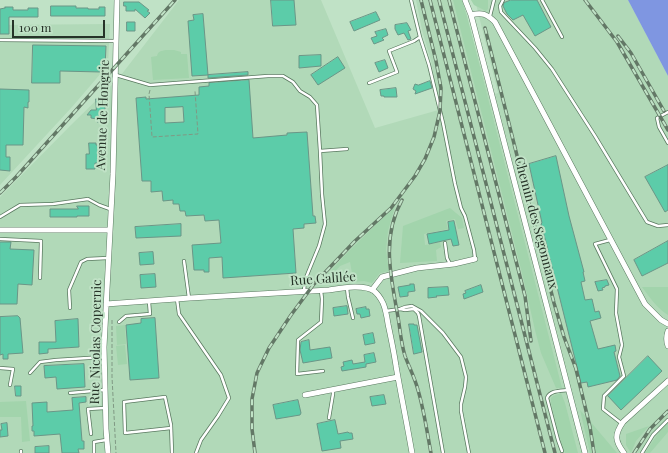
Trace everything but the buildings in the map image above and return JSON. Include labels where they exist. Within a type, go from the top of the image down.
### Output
[{"type":"street","name":"Avenue de Hongrie","points":[[110,230],[116,75],[117,0]]},
{"type":"street","name":"Chemin des Segonnaux","points":[[465,0],[471,15],[585,453]]},
{"type":"street","points":[[471,15],[481,13],[490,16],[495,22],[645,304],[661,320],[668,324]]},
{"type":"street","points":[[0,230],[110,230]]},
{"type":"street","name":"Rue Nicolas Copernic","points":[[108,453],[104,357],[110,230]]},
{"type":"street","points":[[372,290],[382,276],[417,268],[475,259]]},
{"type":"street","name":"Rue Galilée","points":[[106,304],[360,287],[372,290],[380,297],[386,311],[412,453]]},
{"type":"street","points":[[668,331],[666,335],[668,346]]},
{"type":"street","points":[[304,395],[398,376]]},
{"type":"street","points":[[624,453],[616,439],[618,429],[668,380]]},
{"type":"lane","points":[[411,0],[429,65],[443,123],[455,184],[461,208],[465,216],[475,259]]},
{"type":"lane","points":[[490,16],[494,0]]},
{"type":"lane","points":[[503,0],[500,6],[501,12],[535,48],[552,69],[647,222],[658,226],[668,225]]},
{"type":"lane","points":[[542,0],[562,37]]},
{"type":"lane","points":[[369,83],[397,72],[389,51],[414,41],[420,36]]},
{"type":"lane","points":[[0,40],[116,41]]},
{"type":"lane","points":[[116,75],[150,85],[284,76],[293,82],[300,91],[310,97],[317,105],[325,224],[319,246],[305,280],[304,291]]},
{"type":"lane","points":[[668,112],[657,118],[659,127],[668,143]]},
{"type":"lane","points":[[320,151],[347,149]]},
{"type":"lane","points":[[0,217],[20,205],[53,204],[88,199],[98,205],[111,209]]},
{"type":"lane","points":[[0,239],[41,241],[40,278]]},
{"type":"lane","points":[[611,240],[594,244],[617,289],[616,313],[622,345],[619,357],[624,376],[604,396],[603,409],[622,424]]},
{"type":"lane","points":[[445,243],[447,258],[450,264]]},
{"type":"lane","points":[[70,308],[69,290],[81,262],[87,259],[108,258]]},
{"type":"lane","points":[[184,261],[190,298]]},
{"type":"lane","points":[[347,288],[353,318]]},
{"type":"lane","points":[[321,290],[321,322],[298,340],[297,374],[323,371]]},
{"type":"lane","points":[[177,299],[179,314],[221,375],[229,398],[201,440],[196,453]]},
{"type":"lane","points":[[119,322],[126,316],[150,314],[149,301]]},
{"type":"lane","points":[[386,311],[412,306],[421,311],[443,333],[461,357],[466,377],[461,411],[469,453]]},
{"type":"lane","points":[[400,309],[414,309],[419,316],[443,453]]},
{"type":"lane","points":[[30,373],[40,362],[104,357]]},
{"type":"lane","points":[[0,368],[12,369],[10,385]]},
{"type":"lane","points":[[329,418],[333,389]]},
{"type":"lane","points":[[70,393],[105,390]]},
{"type":"lane","points":[[562,451],[547,398],[552,392],[569,390]]},
{"type":"lane","points":[[171,428],[125,433],[124,402],[165,397],[171,428],[172,453]]},
{"type":"lane","points":[[91,434],[88,409],[106,408]]},
{"type":"lane","points":[[642,453],[653,435],[668,420]]},
{"type":"lane","points":[[94,453],[94,442],[107,440]]},
{"type":"path","points":[[150,85],[149,94],[152,137],[198,134],[195,91]]},
{"type":"path","points":[[112,319],[112,377],[116,453]]},
{"type":"shaded area","points":[[179,0],[321,0],[375,128],[442,109],[416,0],[462,0],[489,96],[498,93],[475,0],[628,0],[668,76],[668,453],[0,453],[0,197],[118,79]]},
{"type":"shaded area","points":[[453,0],[462,0],[467,16],[562,388],[556,388],[541,353]]},
{"type":"shaded area","points":[[471,0],[488,0],[488,9],[486,11],[474,5]]},
{"type":"shaded area","points":[[110,24],[108,65],[72,107],[0,185],[0,25]]},
{"type":"shaded area","points":[[174,50],[181,52],[181,54],[187,54],[189,78],[153,80],[151,57],[157,56],[159,52]]},
{"type":"shaded area","points":[[395,206],[388,231],[386,250],[389,271],[380,273],[372,283],[364,281],[337,283],[335,280],[352,273],[350,262],[340,266],[322,286],[318,285],[346,254]]},
{"type":"shaded area","points":[[450,208],[462,218],[464,228],[458,229],[455,219],[446,221],[448,229],[424,234],[425,245],[440,242],[441,247],[436,250],[437,261],[400,263],[403,226]]},
{"type":"shaded area","points":[[642,287],[668,287],[668,315],[657,306]]},
{"type":"shaded area","points":[[125,325],[126,344],[117,345],[116,326]]},
{"type":"shaded area","points":[[125,345],[127,364],[118,365],[116,346]]},
{"type":"shaded area","points":[[561,393],[578,453],[565,453],[560,440],[551,398]]},
{"type":"shaded area","points":[[26,401],[30,441],[22,442],[21,417],[0,417],[0,402]]},
{"type":"shaded area","points":[[580,410],[589,420],[617,453],[590,453]]},
{"type":"shaded area","points":[[668,422],[668,432],[650,453],[645,453],[657,435]]},
{"type":"shaded area","points":[[649,426],[636,441],[631,453],[626,445],[626,434]]},
{"type":"water","points":[[628,0],[668,0],[668,76]]},
{"type":"railway","points":[[0,193],[175,0]]},
{"type":"railway","points":[[255,453],[252,429],[252,399],[257,373],[269,348],[314,284],[355,241],[391,208],[415,176],[425,159],[434,137],[440,111],[441,88],[421,0]]},
{"type":"railway","points":[[430,0],[545,453]]},
{"type":"railway","points":[[439,0],[555,453]]},
{"type":"railway","points":[[449,0],[525,296],[531,341]]},
{"type":"railway","points":[[585,0],[617,42],[668,130]]},
{"type":"railway","points":[[485,28],[554,303],[564,337],[576,369]]},
{"type":"railway","points":[[618,36],[631,53],[664,111]]},
{"type":"railway","points":[[402,200],[392,229],[390,243],[391,272],[402,346],[420,398],[431,453]]},
{"type":"railway","points":[[575,365],[590,427],[594,453]]},
{"type":"railway","points":[[634,453],[650,429],[668,411]]}]
